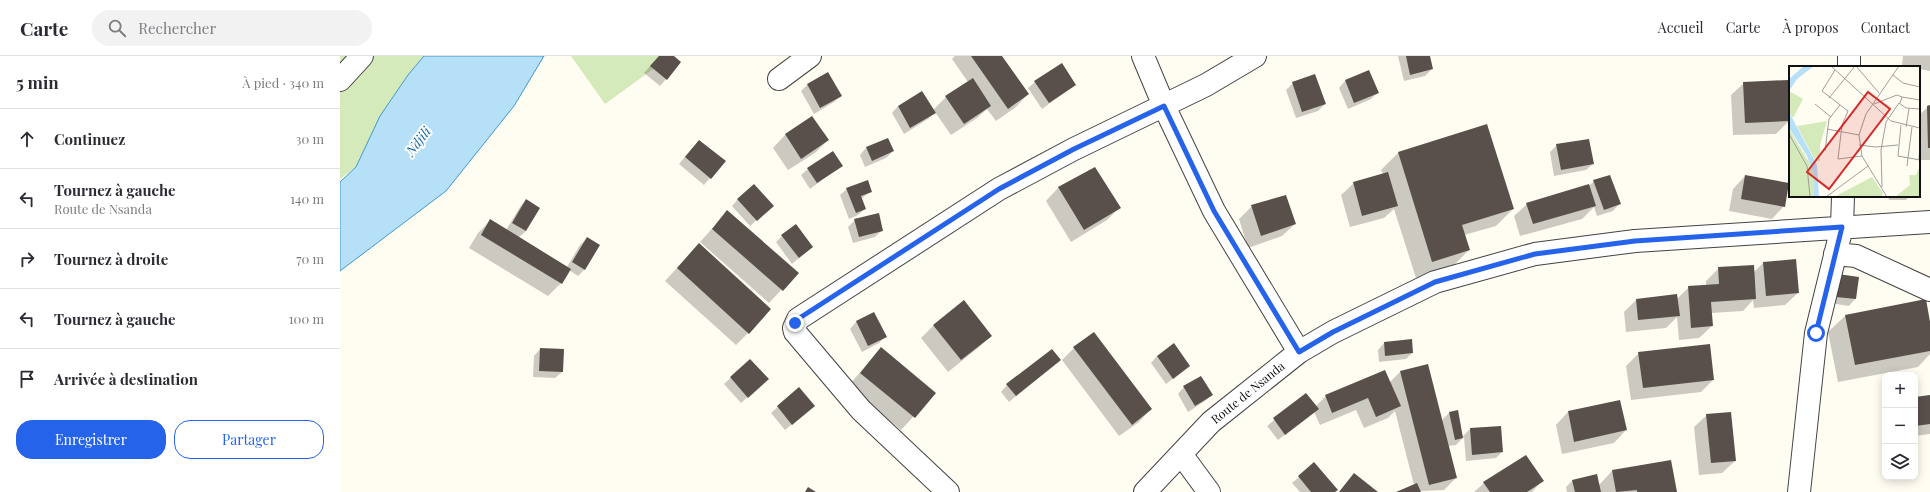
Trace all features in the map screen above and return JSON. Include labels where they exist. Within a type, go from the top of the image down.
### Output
[{"type":"street","points":[[340,80],[362,56]]},
{"type":"street","points":[[779,79],[810,56]]},
{"type":"street","points":[[1143,56],[1164,106],[1214,211],[1299,352]]},
{"type":"street","points":[[948,492],[861,410],[795,332],[795,323],[798,319],[999,189],[1074,149],[1206,85],[1255,56]]},
{"type":"street","points":[[1798,492],[1816,333],[1842,227],[1843,197]]},
{"type":"street","name":"Route de Nsanda","points":[[1145,492],[1211,422],[1299,352],[1333,332],[1435,282],[1535,254],[1635,241],[1930,222]]},
{"type":"street","points":[[1835,254],[1856,256],[1930,290]]},
{"type":"street","points":[[1181,454],[1209,492]]},
{"type":"green space","points":[[340,56],[424,56],[408,75],[380,116],[356,167],[340,179]]},
{"type":"green space","points":[[571,56],[671,56],[605,104]]},
{"type":"water","name":"Ndjili","points":[[424,56],[544,56],[514,106],[446,191],[340,271],[340,182],[356,167],[380,116],[408,75]]},
{"type":"building","points":[[659,56],[674,56],[681,62],[667,80],[650,66]]},
{"type":"building","points":[[971,56],[1002,56],[1029,94],[1008,109]]},
{"type":"building","points":[[1406,56],[1430,56],[1433,69],[1410,75]]},
{"type":"building","points":[[1062,63],[1076,85],[1049,103],[1034,81]]},
{"type":"building","points":[[1369,70],[1379,93],[1354,103],[1345,80]]},
{"type":"building","points":[[828,72],[842,96],[820,108],[807,84]]},
{"type":"building","points":[[1315,74],[1326,104],[1302,112],[1292,82]]},
{"type":"building","points":[[973,78],[991,106],[964,124],[945,96]]},
{"type":"building","points":[[1788,80],[1789,121],[1745,123],[1743,82]]},
{"type":"building","points":[[922,91],[936,113],[910,128],[898,106]]},
{"type":"building","points":[[1930,105],[1930,148],[1928,148],[1927,106]]},
{"type":"building","points":[[812,116],[829,140],[801,159],[785,134]]},
{"type":"building","points":[[1487,124],[1514,209],[1462,225],[1470,250],[1432,262],[1398,152]]},
{"type":"building","points":[[888,138],[894,151],[872,161],[866,147]]},
{"type":"building","points":[[1589,139],[1594,164],[1561,170],[1556,144]]},
{"type":"building","points":[[699,140],[726,161],[711,179],[685,157]]},
{"type":"building","points":[[833,151],[843,166],[817,183],[807,168]]},
{"type":"building","points":[[1095,167],[1121,208],[1084,230],[1058,187]]},
{"type":"building","points":[[1388,172],[1398,206],[1362,216],[1353,182]]},
{"type":"building","points":[[1610,175],[1621,204],[1604,210],[1593,180]]},
{"type":"building","points":[[1745,175],[1789,183],[1785,207],[1741,199]]},
{"type":"building","points":[[868,180],[872,192],[861,196],[866,209],[856,213],[846,188]]},
{"type":"building","points":[[754,184],[774,206],[757,221],[737,199]]},
{"type":"building","points":[[1589,184],[1596,206],[1533,224],[1526,203]]},
{"type":"building","points":[[1286,195],[1296,224],[1261,236],[1251,205]]},
{"type":"building","points":[[526,199],[540,208],[526,231],[512,223]]},
{"type":"building","points":[[727,210],[799,273],[783,291],[712,229]]},
{"type":"building","points":[[879,213],[883,231],[859,237],[854,219]]},
{"type":"building","points":[[490,219],[571,269],[562,284],[481,235]]},
{"type":"building","points":[[796,224],[813,247],[799,258],[781,235]]},
{"type":"building","points":[[587,237],[600,245],[585,270],[572,262]]},
{"type":"building","points":[[699,243],[771,309],[749,334],[677,268]]},
{"type":"building","points":[[1796,259],[1799,293],[1766,296],[1763,262]]},
{"type":"building","points":[[1754,265],[1756,299],[1711,302],[1713,326],[1691,328],[1688,286],[1719,284],[1718,267]]},
{"type":"building","points":[[1838,274],[1859,277],[1856,299],[1836,297]]},
{"type":"building","points":[[1677,294],[1680,316],[1638,320],[1636,299]]},
{"type":"building","points":[[1926,299],[1930,322],[1930,351],[1855,365],[1845,315]]},
{"type":"building","points":[[964,300],[992,336],[961,360],[933,325]]},
{"type":"building","points":[[874,312],[887,337],[868,346],[856,321]]},
{"type":"building","points":[[1094,332],[1152,409],[1132,425],[1073,347]]},
{"type":"building","points":[[1412,339],[1413,353],[1385,356],[1384,342]]},
{"type":"building","points":[[1174,343],[1190,366],[1173,379],[1157,356]]},
{"type":"building","points":[[1710,344],[1714,380],[1643,388],[1638,352]]},
{"type":"building","points":[[881,347],[936,393],[915,418],[860,373]]},
{"type":"building","points":[[540,348],[564,349],[563,372],[539,371]]},
{"type":"building","points":[[1052,349],[1061,360],[1016,396],[1006,384]]},
{"type":"building","points":[[750,359],[769,379],[748,398],[730,377]]},
{"type":"building","points":[[1428,364],[1457,478],[1429,485],[1400,371]]},
{"type":"building","points":[[1385,370],[1401,406],[1376,417],[1368,398],[1332,413],[1325,395]]},
{"type":"building","points":[[1201,376],[1213,395],[1195,406],[1183,386]]},
{"type":"building","points":[[799,387],[815,406],[792,425],[777,406]]},
{"type":"building","points":[[1306,393],[1319,409],[1285,435],[1273,418]]},
{"type":"building","points":[[1930,395],[1930,424],[1918,426],[1918,397]]},
{"type":"building","points":[[1620,400],[1627,430],[1574,442],[1568,411]]},
{"type":"building","points":[[1458,410],[1463,438],[1455,440],[1449,412]]},
{"type":"building","points":[[1731,412],[1736,461],[1711,463],[1706,414]]},
{"type":"building","points":[[1501,426],[1503,452],[1472,455],[1470,428]]},
{"type":"building","points":[[1526,455],[1544,481],[1527,492],[1490,492],[1483,482]]},
{"type":"building","points":[[1671,460],[1677,492],[1637,492],[1637,490],[1616,492],[1612,470]]},
{"type":"building","points":[[1314,462],[1338,490],[1335,492],[1311,492],[1298,476]]},
{"type":"building","points":[[1354,473],[1378,492],[1339,492]]},
{"type":"building","points":[[1597,474],[1601,492],[1575,492],[1572,480]]},
{"type":"building","points":[[1417,483],[1421,492],[1396,492]]},
{"type":"building","points":[[808,487],[816,492],[805,492]]},
{"type":"route","points":[[795,323],[798,319],[999,189],[1074,149],[1164,106],[1214,211],[1299,352],[1333,332],[1435,282],[1535,254],[1635,241],[1842,227],[1816,333]]}]
